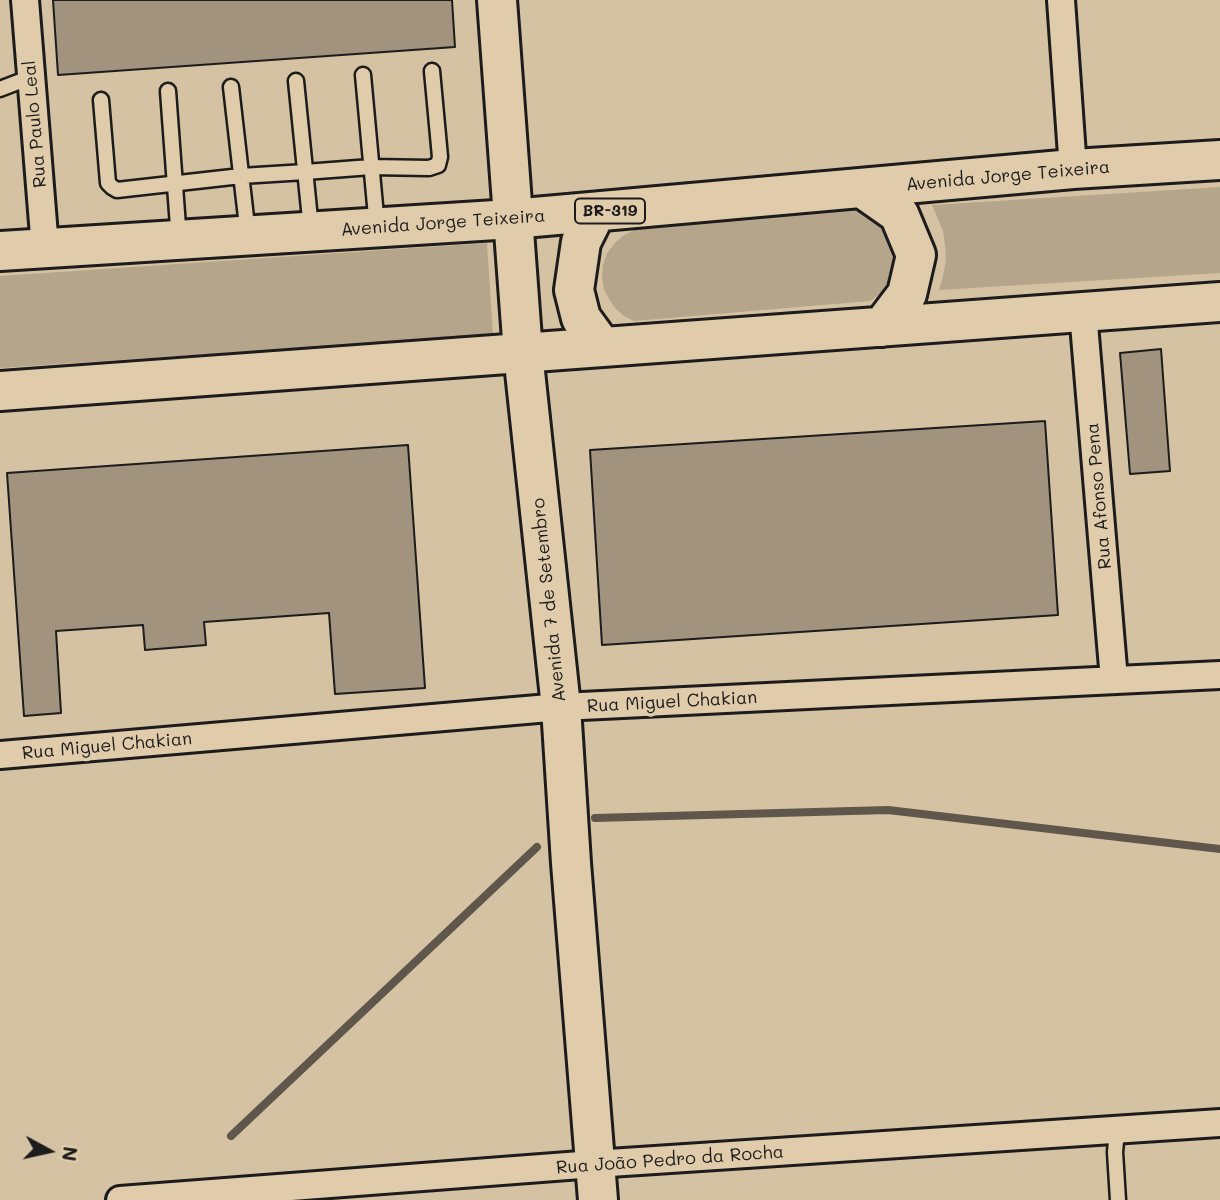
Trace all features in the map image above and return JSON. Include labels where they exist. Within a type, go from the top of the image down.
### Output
[{"type":"main road","name":"Avenida 7 de Setembro","points":[[497,0],[523,353],[561,707],[596,1182]]},
{"type":"main road","name":"Avenida Jorge Teixeira","points":[[0,251],[512,219],[1073,169],[1220,160]]},
{"type":"main road","points":[[862,188],[899,214],[916,255],[907,294],[882,327]]},
{"type":"main road","points":[[596,212],[581,242],[574,290],[581,318],[602,347]]},
{"type":"main road","points":[[0,391],[1220,302]]},
{"type":"street","name":"Rua Paulo Leal","points":[[25,0],[45,248]]},
{"type":"street","points":[[1061,0],[1073,169]]},
{"type":"street","name":"Rua Afonso Pena","points":[[1083,312],[1114,680]]},
{"type":"street","name":"Rua Miguel Chakian","points":[[0,755],[561,707],[1220,675]]},
{"type":"street","name":"Rua João Pedro da Rocha","points":[[120,1200],[596,1182],[1220,1123]]},
{"type":"lane","points":[[101,100],[108,183],[117,190],[241,176],[370,167],[429,168],[438,165],[440,157],[432,71]]},
{"type":"lane","points":[[363,75],[377,228]]},
{"type":"lane","points":[[0,89],[31,77]]},
{"type":"lane","points":[[296,80],[312,232]]},
{"type":"lane","points":[[231,87],[248,236]]},
{"type":"lane","points":[[168,91],[179,240]]},
{"type":"lane","points":[[1117,1131],[1115,1152],[1118,1200]]},
{"type":"shaded area","points":[[1220,187],[1220,273],[939,290],[946,260],[945,245],[943,231],[932,205]]},
{"type":"shaded area","points":[[864,208],[884,222],[897,255],[890,282],[882,293],[870,301],[634,321],[615,308],[604,289],[603,265],[607,253],[624,235],[635,230]]},
{"type":"shaded area","points":[[487,243],[493,335],[0,368],[0,276]]},
{"type":"building","points":[[53,0],[452,0],[455,47],[58,75]]},
{"type":"building","points":[[1161,349],[1170,471],[1130,474],[1120,353]]},
{"type":"building","points":[[1045,421],[1058,615],[602,645],[590,450]]},
{"type":"building","points":[[408,445],[425,688],[335,694],[329,613],[204,622],[206,645],[145,650],[143,625],[56,631],[61,713],[24,716],[7,473]]},
{"type":"waterway","points":[[595,818],[888,810],[1220,849]]},
{"type":"waterway","points":[[231,1136],[537,847]]}]
